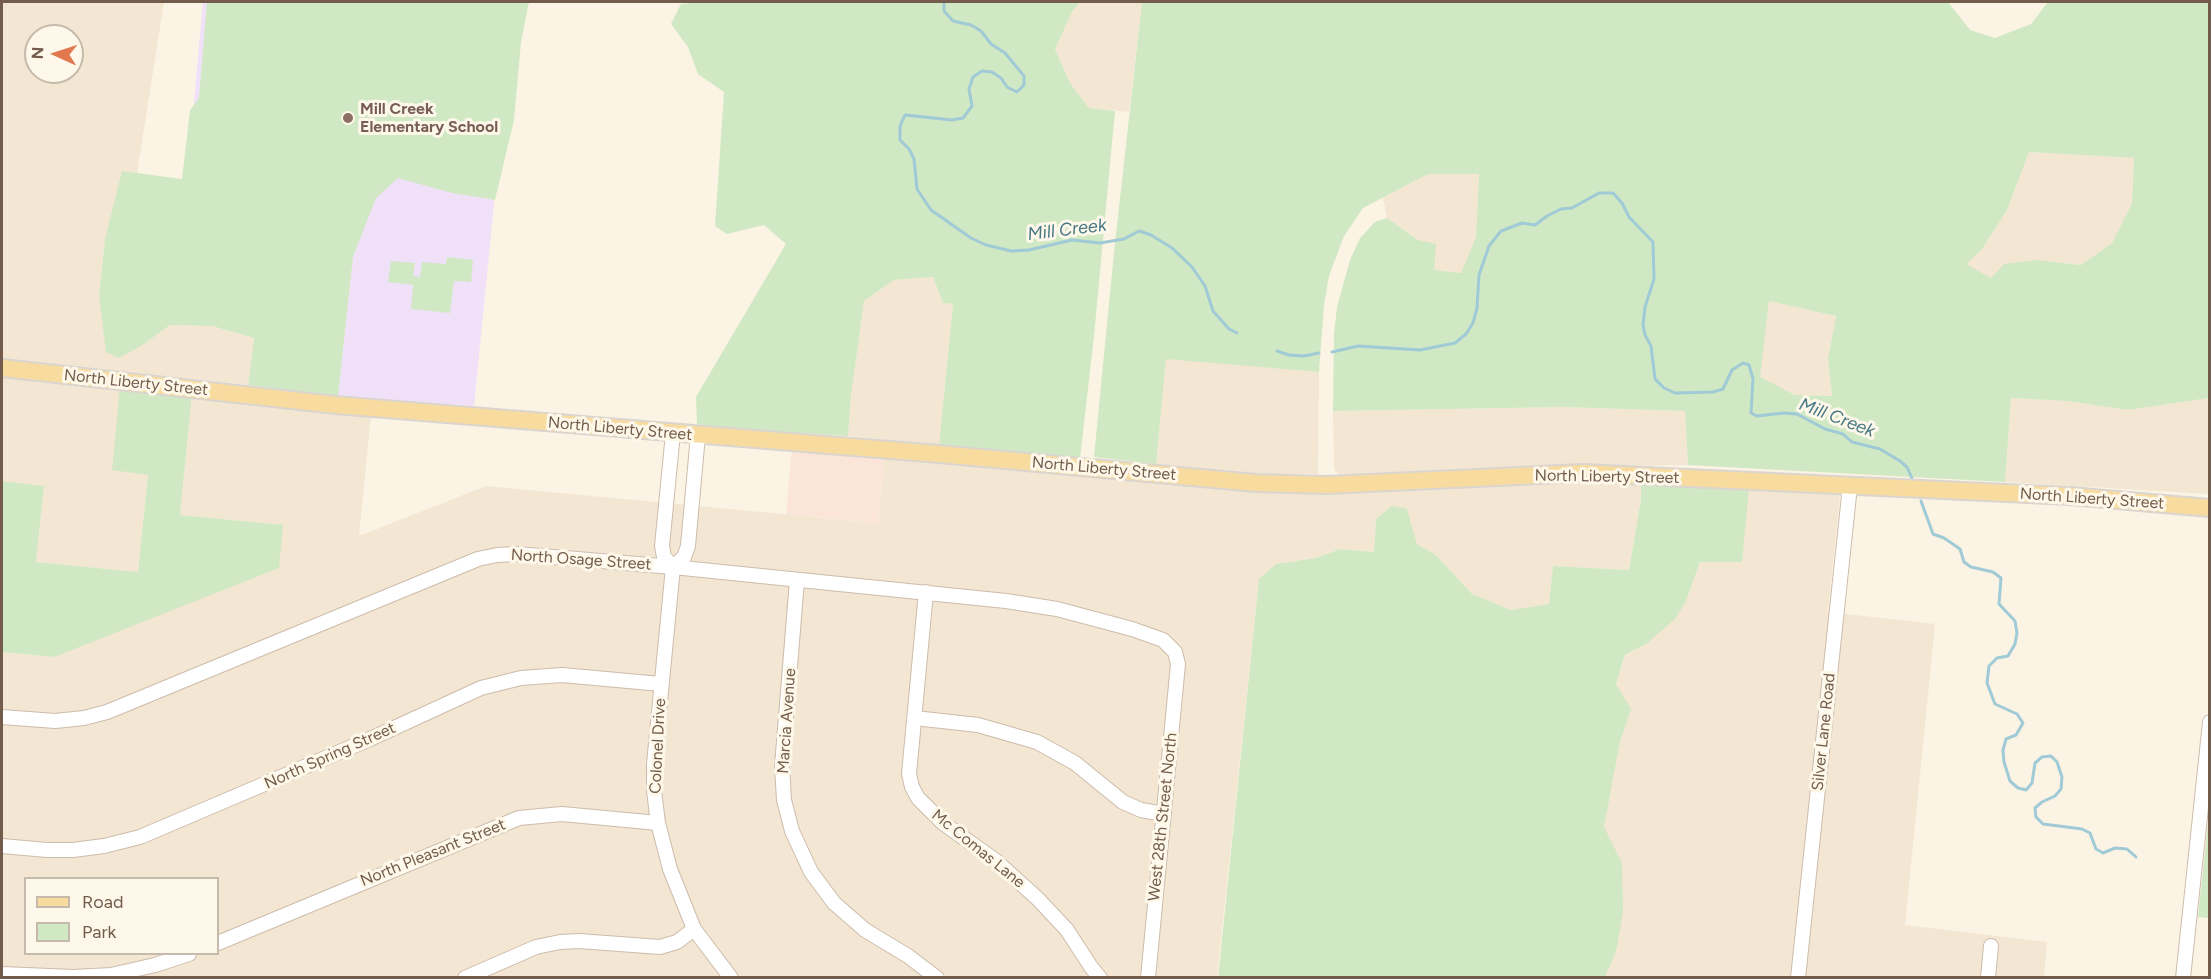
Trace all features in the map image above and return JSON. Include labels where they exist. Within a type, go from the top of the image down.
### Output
[{"type":"main road","name":"North Liberty Street","points":[[2,368],[336,405],[939,454],[1256,483],[1327,485],[1582,473],[2070,496],[2210,508]]},
{"type":"street","name":"Colonel Drive","points":[[673,433],[662,546],[664,557],[673,567]]},
{"type":"street","name":"Colonel Drive","points":[[698,435],[688,546],[684,557],[673,567],[654,764],[658,823],[670,869],[694,928],[731,978]]},
{"type":"street","name":"Silver Lane Road","points":[[1798,978],[1850,486]]},
{"type":"street","name":"North Osage Street","points":[[2,717],[55,721],[84,718],[107,712],[478,559],[517,554],[673,567],[1006,601],[1057,609],[1132,629],[1163,640],[1170,645],[1176,657]]},
{"type":"street","name":"Marcia Avenue","points":[[797,580],[782,766],[784,800],[792,831],[810,872],[834,903],[865,930],[909,956],[937,978]]},
{"type":"street","name":"Mc Comas Lane","points":[[926,592],[909,774],[912,787],[918,798],[943,823],[996,861],[1038,898],[1067,930],[1090,967],[1100,978]]},
{"type":"street","name":"West 28th Street North","points":[[1148,978],[1178,664],[1176,657]]},
{"type":"street","name":"North Spring Street","points":[[2,846],[73,850],[104,846],[140,837],[360,743],[481,688],[521,678],[562,675],[661,684]]},
{"type":"street","points":[[915,718],[978,725],[1037,742],[1075,763],[1123,802],[1141,810],[1164,814]]},
{"type":"street","points":[[2183,978],[2210,722]]},
{"type":"street","name":"North Pleasant Street","points":[[219,943],[519,818],[562,814],[658,823]]},
{"type":"street","points":[[465,978],[536,947],[579,941],[660,947],[677,942],[694,928]]},
{"type":"street","points":[[1988,978],[1990,946]]},
{"type":"street","points":[[2,974],[73,977],[111,975],[186,955]]},
{"type":"shaded area","points":[[2,2],[164,2],[137,173],[122,172],[105,239],[99,295],[141,346],[170,325],[212,326],[254,338],[248,385],[2,359]]},
{"type":"shaded area","name":"Mill Creek Elementary School","points":[[203,2],[514,2],[474,406],[338,396],[354,247],[182,234]]},
{"type":"shaded area","points":[[1080,2],[1142,2],[1129,112],[1089,108],[1070,83],[1055,49],[1072,12]]},
{"type":"shaded area","points":[[2029,152],[2134,158],[2132,203],[2112,243],[2081,265],[2037,260],[1991,279],[1965,264],[1982,249],[2007,210]]},
{"type":"shaded area","points":[[1428,174],[1479,174],[1476,237],[1461,273],[1433,270],[1418,240],[1387,218],[1383,198]]},
{"type":"shaded area","points":[[933,277],[943,303],[953,304],[939,445],[848,436],[864,301],[894,280]]},
{"type":"shaded area","points":[[1769,301],[1836,316],[1828,359],[1832,396],[1795,395],[1759,377]]},
{"type":"shaded area","points":[[1166,358],[1319,372],[1318,474],[1262,474],[1156,464]]},
{"type":"shaded area","points":[[2,374],[120,387],[148,475],[138,572],[36,562],[44,486],[2,481]]},
{"type":"shaded area","points":[[192,395],[371,415],[359,536],[486,486],[878,523],[884,456],[1246,491],[1347,493],[1579,481],[1641,484],[1641,499],[1629,570],[1553,566],[1549,604],[1511,610],[1472,594],[1436,555],[1417,544],[1407,509],[1376,519],[1374,552],[1340,549],[1316,558],[1276,564],[1259,579],[1217,977],[2,978],[2,652],[54,657],[282,525],[180,515]]},
{"type":"shaded area","points":[[2011,398],[2067,401],[2128,410],[2209,398],[2209,494],[2005,482]]},
{"type":"shaded area","points":[[1563,407],[1685,411],[1688,465],[1483,468],[1340,475],[1334,470],[1333,411]]},
{"type":"shaded area","points":[[792,449],[884,456],[878,523],[786,514]]},
{"type":"shaded area","points":[[1749,487],[1840,494],[1828,612],[1935,624],[1905,925],[2047,942],[2044,977],[1605,977],[1616,952],[1604,827],[1620,742],[1630,710],[1616,684],[1625,656],[1646,644],[1686,601],[1700,562]]},
{"type":"green space","name":"Mill Creek Elementary School","points":[[207,2],[529,2],[521,42],[514,120],[495,200],[452,193],[398,178],[376,198],[353,257],[338,396],[248,385],[254,338],[212,326],[170,325],[141,346],[119,358],[106,352],[99,295],[105,239],[122,171],[182,179],[190,110],[199,98]]},
{"type":"green space","points":[[701,2],[1080,2],[1072,12],[1055,49],[1070,83],[1089,108],[1115,111],[1080,458],[939,445],[953,304],[943,303],[933,277],[894,280],[864,301],[848,436],[697,424],[696,397],[786,244],[764,225],[727,234],[715,226],[724,92],[698,74],[688,47],[671,24],[681,4]]},
{"type":"green space","points":[[1142,2],[1948,2],[1970,30],[1995,38],[2031,24],[2048,2],[2209,2],[2209,398],[2128,410],[2067,401],[2011,398],[2005,482],[1688,465],[1685,411],[1563,407],[1333,411],[1334,334],[1337,307],[1350,260],[1360,238],[1375,222],[1387,218],[1418,240],[1436,244],[1434,270],[1461,273],[1476,237],[1479,174],[1428,174],[1363,208],[1344,236],[1329,276],[1324,305],[1319,372],[1166,359],[1156,464],[1094,457]],"holes":[[[2029,152],[2134,158],[2132,203],[2112,243],[2081,265],[2037,260],[2004,264],[1991,278],[1966,264],[1982,249],[2007,210]],[[1769,301],[1836,316],[1828,359],[1832,396],[1795,395],[1760,377]]]},
{"type":"green space","points":[[447,257],[473,260],[471,282],[454,281],[450,313],[411,309],[413,285],[388,282],[391,261],[415,263],[413,276],[420,277],[422,262],[446,264]]},
{"type":"green space","points":[[120,387],[192,395],[180,515],[283,525],[279,568],[54,657],[2,652],[2,481],[44,486],[36,562],[138,572],[148,475],[112,470]]},
{"type":"green space","points":[[1641,484],[1749,487],[1742,562],[1700,562],[1686,601],[1675,619],[1646,644],[1625,655],[1616,684],[1631,709],[1620,742],[1604,827],[1622,863],[1623,912],[1616,952],[1605,977],[1218,978],[1259,579],[1276,564],[1316,558],[1340,549],[1374,552],[1376,519],[1392,506],[1407,509],[1417,544],[1436,555],[1472,594],[1511,610],[1549,604],[1553,566],[1629,570],[1641,499]]},
{"type":"green space","points":[[2209,815],[2209,918],[2198,917]]},
{"type":"waterway","name":"Mill Creek","points":[[944,2],[944,11],[953,21],[971,25],[981,31],[991,44],[1005,53],[1024,76],[1024,85],[1017,92],[1007,87],[1001,78],[992,72],[982,71],[973,77],[969,89],[972,106],[963,118],[952,120],[905,115],[900,126],[900,140],[909,149],[914,159],[917,189],[931,210],[971,238],[986,245],[1011,251],[1029,250],[1072,240],[1100,243],[1124,239],[1139,231],[1151,235],[1172,248],[1192,267],[1205,286],[1213,311],[1229,329],[1237,333]]},
{"type":"waterway","name":"Mill Creek","points":[[1332,352],[1358,346],[1420,350],[1455,343],[1466,334],[1473,323],[1477,308],[1479,275],[1489,246],[1501,231],[1522,223],[1535,225],[1547,216],[1561,209],[1572,208],[1599,193],[1613,193],[1622,203],[1629,217],[1653,242],[1654,279],[1645,307],[1643,325],[1651,346],[1655,379],[1664,388],[1675,393],[1713,392],[1723,389],[1732,370],[1743,363],[1749,365],[1753,379],[1751,413],[1757,416],[1797,414],[1825,429],[1843,434],[1852,442],[1880,449],[1907,467],[1914,483]]},
{"type":"waterway","name":"Mill Creek","points":[[1277,351],[1304,356],[1319,353]]},
{"type":"waterway","name":"Mill Creek","points":[[1921,501],[1933,534],[1944,538],[1960,549],[1964,562],[1971,567],[1993,572],[2001,578],[1999,604],[2015,621],[2017,633],[2015,644],[2008,656],[1997,658],[1989,666],[1987,683],[1995,704],[2017,714],[2023,723],[2016,735],[2006,739],[2003,750],[2010,781],[2018,788],[2026,790],[2032,783],[2035,763],[2042,757],[2051,756],[2057,762],[2062,777],[2061,789],[2055,796],[2035,808],[2036,817],[2043,824],[2082,829],[2090,833],[2096,849],[2103,853],[2115,848],[2127,849],[2136,857]]},
{"type":"place","name":"Mill Creek Elementary School","points":[[348,118]]}]
